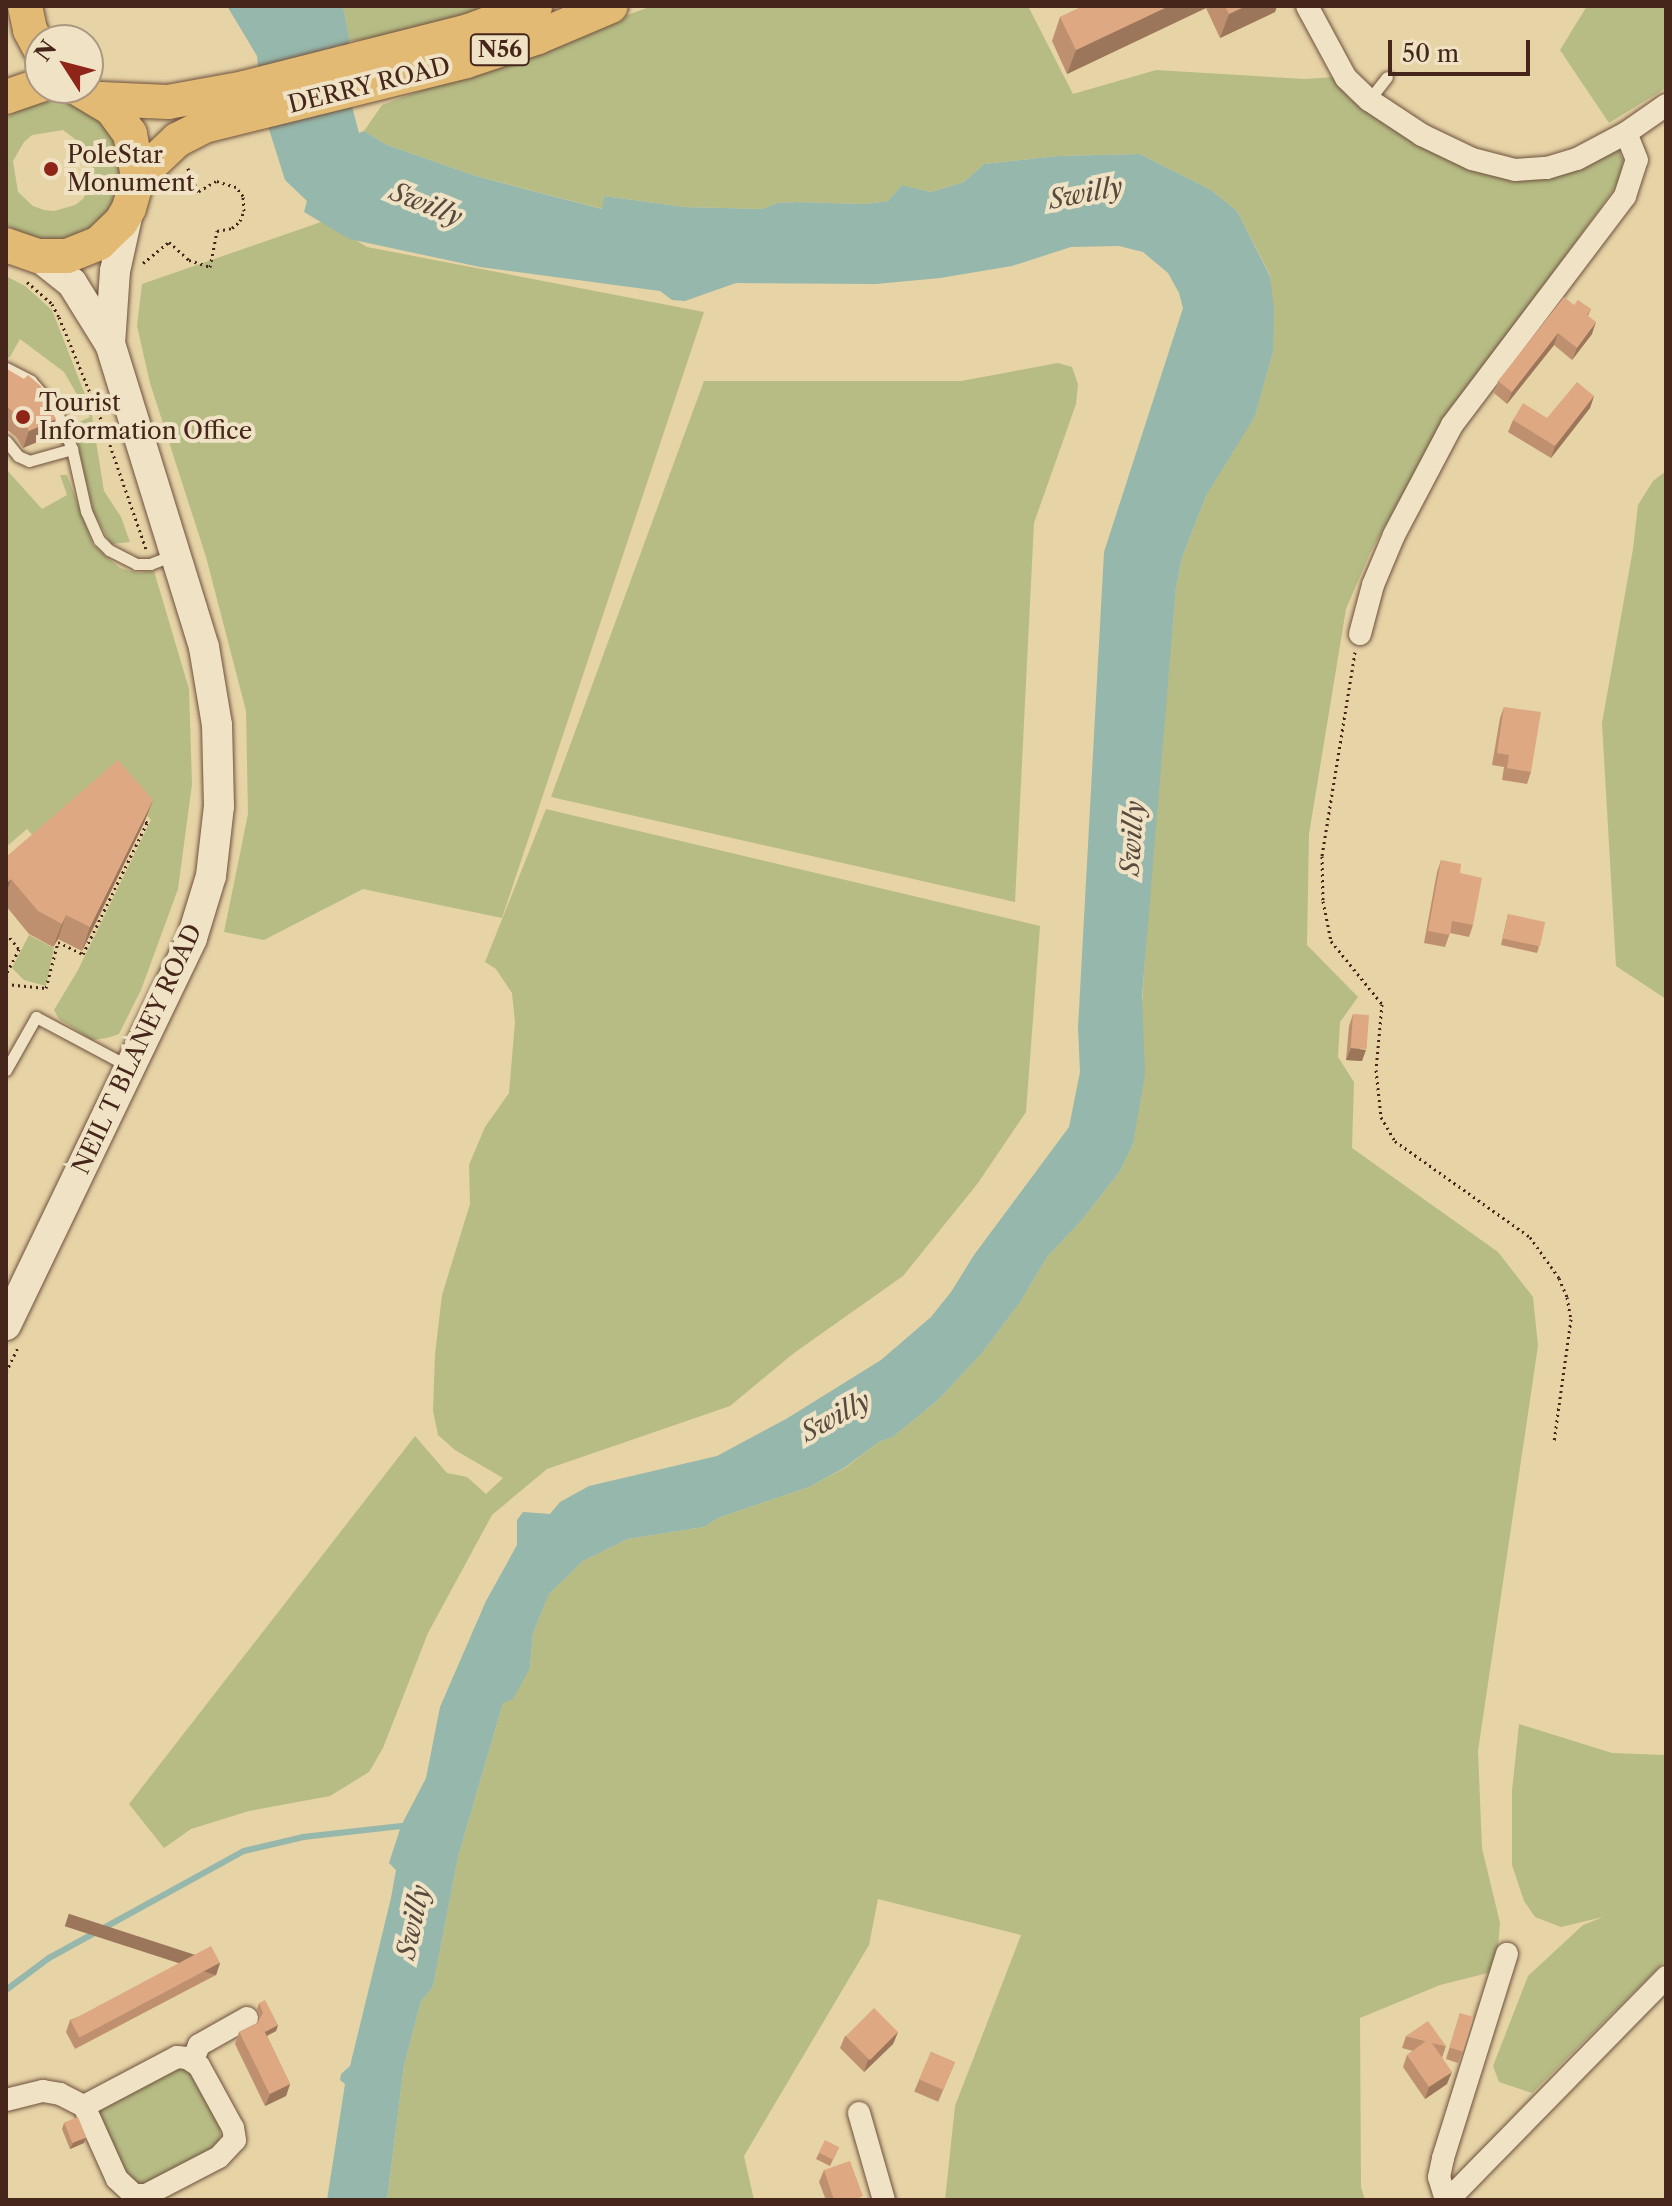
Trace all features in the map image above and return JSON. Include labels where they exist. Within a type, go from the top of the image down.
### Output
[{"type":"main road","name":"DERRY ROAD","points":[[382,68],[535,6]]},
{"type":"main road","name":"DERRY ROAD","points":[[104,96],[168,102],[247,101],[382,68],[500,51],[611,6]]},
{"type":"main road","name":"DERRY ROAD","points":[[133,193],[186,134],[247,101]]},
{"type":"main road","name":"N56","points":[[6,245],[31,268],[85,250],[111,233],[133,193],[130,134],[122,120],[102,104]]},
{"type":"main road","name":"NEIL T BLANEY ROAD","points":[[15,1330],[192,938],[211,876],[219,806],[212,687],[204,647],[161,553],[110,344],[115,271],[133,193]]},
{"type":"main road","name":"NEIL T BLANEY ROAD","points":[[31,268],[72,283],[110,344]]},
{"type":"street","points":[[1307,6],[1346,78],[1369,100],[1422,135],[1472,159],[1515,170],[1547,168],[1577,159],[1626,133],[1666,105]]},
{"type":"street","points":[[1360,634],[1373,585],[1394,535],[1452,425],[1625,196],[1637,160],[1626,133]]},
{"type":"street","points":[[1507,1954],[1443,2158],[1439,2177],[1447,2200],[1666,1977]]},
{"type":"street","points":[[193,2060],[199,2045],[247,2018]]},
{"type":"street","points":[[6,2100],[43,2091],[60,2094],[84,2106],[117,2179],[134,2195],[146,2195],[219,2157],[235,2140],[233,2128],[193,2060],[177,2057],[84,2106]]},
{"type":"street","points":[[859,2113],[884,2200]]},
{"type":"lane","points":[[1369,100],[1387,77]]},
{"type":"lane","points":[[6,368],[31,381],[46,394],[72,449],[86,511],[99,540],[109,550],[136,564],[150,564],[161,553]]},
{"type":"lane","points":[[6,441],[18,456],[29,461],[72,449]]},
{"type":"lane","points":[[6,1070],[36,1017],[132,1068]]},
{"type":"path","points":[[138,267],[169,242],[189,260],[210,267],[217,231],[232,228],[240,221],[244,211],[243,196],[236,187],[216,181],[198,192],[186,163]]},
{"type":"path","points":[[31,268],[59,317],[161,553]]},
{"type":"path","points":[[1360,634],[1349,679],[1322,856],[1323,901],[1331,941],[1382,1004],[1376,1070],[1381,1117],[1395,1141],[1530,1237],[1559,1278],[1571,1319],[1554,1441]]},
{"type":"path","points":[[6,984],[46,988],[58,942],[83,954],[147,823],[138,812]]},
{"type":"path","points":[[6,933],[19,949],[6,974]]},
{"type":"path","points":[[6,1372],[15,1330]]},
{"type":"green space","points":[[343,6],[491,6],[395,36],[350,41]]},
{"type":"green space","points":[[652,6],[1028,6],[1073,94],[1156,70],[1305,79],[1334,77],[1350,99],[1380,121],[1430,149],[1501,176],[1616,145],[1623,160],[1621,177],[1612,192],[1437,432],[1370,553],[1346,609],[1309,834],[1307,945],[1358,997],[1340,1022],[1338,1057],[1354,1082],[1352,1148],[1498,1252],[1533,1297],[1538,1346],[1478,1751],[1482,1848],[1500,1923],[1496,1971],[1440,1985],[1360,2018],[1361,2187],[1365,2200],[945,2200],[955,2106],[1021,1935],[878,1899],[869,1945],[744,2156],[754,2200],[387,2200],[404,2066],[421,2001],[433,1987],[458,1857],[503,1703],[530,1668],[533,1633],[549,1594],[583,1561],[628,1539],[704,1527],[718,1518],[809,1487],[845,1468],[879,1442],[893,1437],[938,1400],[982,1353],[1021,1301],[1047,1257],[1082,1220],[1120,1171],[1133,1144],[1149,893],[1176,587],[1182,558],[1206,496],[1255,415],[1273,352],[1270,275],[1237,211],[1211,190],[1140,154],[1058,156],[984,164],[964,182],[931,192],[902,185],[888,201],[865,204],[797,202],[777,203],[762,209],[684,207],[604,196],[603,209],[476,176],[387,145],[364,131],[382,105]]},
{"type":"green space","points":[[1587,6],[1666,6],[1666,88],[1609,123],[1560,50]]},
{"type":"green space","points":[[68,104],[80,106],[103,123],[119,149],[122,178],[113,206],[93,228],[67,240],[52,241],[24,236],[6,224],[6,118],[23,107]],"holes":[[[63,130],[88,149],[93,159],[93,180],[83,199],[75,205],[54,211],[44,210],[33,206],[18,192],[13,161],[32,135]]]},
{"type":"green space","points":[[324,221],[367,247],[704,312],[502,918],[363,889],[264,940],[224,932],[248,814],[246,711],[206,557],[150,383],[137,326],[142,284]]},
{"type":"green space","points":[[6,276],[25,286],[52,310],[91,410],[104,491],[121,517],[130,542],[111,544],[93,511],[73,425],[90,417],[64,372],[20,339],[10,357],[6,358]]},
{"type":"green space","points":[[1058,363],[1072,367],[1078,384],[1076,404],[1034,523],[1015,902],[551,797],[704,381],[961,381]]},
{"type":"green space","points":[[6,469],[42,509],[67,495],[60,475],[67,475],[93,545],[120,568],[138,573],[154,571],[189,689],[192,784],[178,889],[141,990],[119,1034],[107,1038],[92,1040],[59,1019],[54,1010],[78,970],[151,820],[109,774],[35,838],[27,829],[6,847]]},
{"type":"green space","points":[[1666,471],[1666,999],[1616,966],[1602,723],[1638,505],[1653,481]]},
{"type":"green space","points":[[546,809],[1040,926],[1026,1112],[978,1183],[903,1276],[794,1353],[730,1406],[547,1469],[492,1515],[428,1633],[383,1748],[369,1772],[330,1796],[249,1811],[191,1829],[164,1848],[129,1804],[415,1436],[447,1473],[467,1477],[486,1494],[503,1478],[455,1450],[438,1435],[433,1411],[435,1354],[442,1295],[470,1204],[469,1165],[485,1127],[509,1093],[515,1022],[512,993],[496,969],[485,962]]},
{"type":"green space","points":[[29,935],[54,948],[46,986],[24,980],[12,968]]},
{"type":"green space","points":[[1519,1724],[1612,1753],[1666,1755],[1666,1960],[1532,2093],[1499,2082],[1493,2066],[1528,1976],[1583,1925],[1603,1917],[1561,1927],[1535,1917],[1524,1901],[1512,1865],[1512,1791]]},
{"type":"green space","points":[[176,2064],[189,2071],[220,2127],[220,2139],[215,2147],[141,2185],[129,2181],[98,2112],[105,2100]]},
{"type":"water","name":"Swilly","points":[[227,6],[343,6],[350,41],[347,45],[336,46],[359,133],[364,131],[387,145],[476,176],[602,209],[604,196],[684,207],[762,209],[777,203],[797,202],[865,204],[888,201],[902,185],[931,192],[964,182],[984,164],[1058,156],[1140,154],[1211,190],[1237,211],[1270,276],[1274,310],[1273,352],[1255,416],[1206,496],[1182,558],[1176,587],[1142,996],[1145,1074],[1133,1144],[1120,1171],[1082,1220],[1047,1257],[1021,1301],[982,1353],[938,1400],[893,1437],[879,1442],[844,1468],[809,1487],[718,1518],[704,1527],[628,1539],[583,1561],[549,1594],[533,1633],[530,1668],[513,1699],[503,1703],[458,1857],[433,1987],[421,2001],[404,2066],[387,2200],[327,2200],[345,2084],[340,2080],[341,2074],[350,2066],[391,1898],[396,1870],[389,1863],[401,1826],[426,1778],[440,1707],[486,1601],[517,1545],[517,1520],[523,1512],[550,1514],[560,1502],[589,1486],[717,1456],[786,1419],[881,1360],[931,1317],[1069,1127],[1080,1072],[1078,1028],[1104,552],[1183,308],[1168,273],[1143,252],[1119,246],[1071,247],[1012,266],[940,278],[876,284],[736,283],[685,301],[672,300],[660,291],[480,267],[349,239],[304,212],[307,201],[285,180],[262,107],[257,56]]},
{"type":"building","points":[[1084,6],[1169,6],[1076,50],[1060,17]]},
{"type":"building","points":[[1225,6],[1246,6],[1229,14]]},
{"type":"building","points":[[1564,297],[1574,305],[1578,300],[1591,309],[1587,315],[1596,322],[1577,348],[1558,333],[1512,392],[1498,381]]},
{"type":"building","points":[[7,369],[24,379],[28,375],[42,387],[39,389],[56,419],[29,431],[22,419],[6,406]]},
{"type":"building","points":[[1577,382],[1594,396],[1555,446],[1513,420],[1523,403],[1547,418]]},
{"type":"building","points":[[1504,707],[1541,712],[1531,772],[1507,768],[1509,755],[1497,753]]},
{"type":"building","points":[[118,760],[153,800],[90,927],[66,915],[62,924],[38,911],[11,879],[6,884],[6,857]]},
{"type":"building","points":[[1441,860],[1461,864],[1460,873],[1482,878],[1473,925],[1452,921],[1450,935],[1428,931]]},
{"type":"building","points":[[1508,914],[1545,922],[1540,946],[1503,938]]},
{"type":"building","points":[[1353,1014],[1369,1015],[1367,1049],[1351,1048]]},
{"type":"building","points":[[211,1946],[220,1963],[80,2037],[71,2021]]},
{"type":"building","points":[[265,2000],[278,2025],[265,2032],[260,2022],[257,2023],[263,2013],[259,2003]]},
{"type":"building","points":[[874,2008],[898,2032],[870,2060],[846,2036]]},
{"type":"building","points":[[1460,2013],[1473,2017],[1463,2052],[1449,2047]]},
{"type":"building","points":[[1428,2021],[1446,2046],[1432,2043],[1452,2072],[1429,2087],[1407,2055],[1426,2041],[1406,2036]]},
{"type":"building","points":[[260,2022],[290,2084],[270,2094],[239,2032]]},
{"type":"building","points":[[931,2052],[955,2062],[943,2090],[919,2080]]},
{"type":"building","points":[[78,2117],[86,2137],[72,2143],[64,2123]]},
{"type":"building","points":[[825,2140],[839,2147],[833,2160],[819,2152]]},
{"type":"building","points":[[850,2161],[863,2196],[854,2200],[834,2200],[824,2170]]},
{"type":"waterway","points":[[6,1990],[49,1958],[244,1851],[303,1837],[401,1826]]},
{"type":"place","name":"PoleStar Monument","points":[[51,169]]},
{"type":"place","name":"Tourist Information Office","points":[[23,417]]}]
